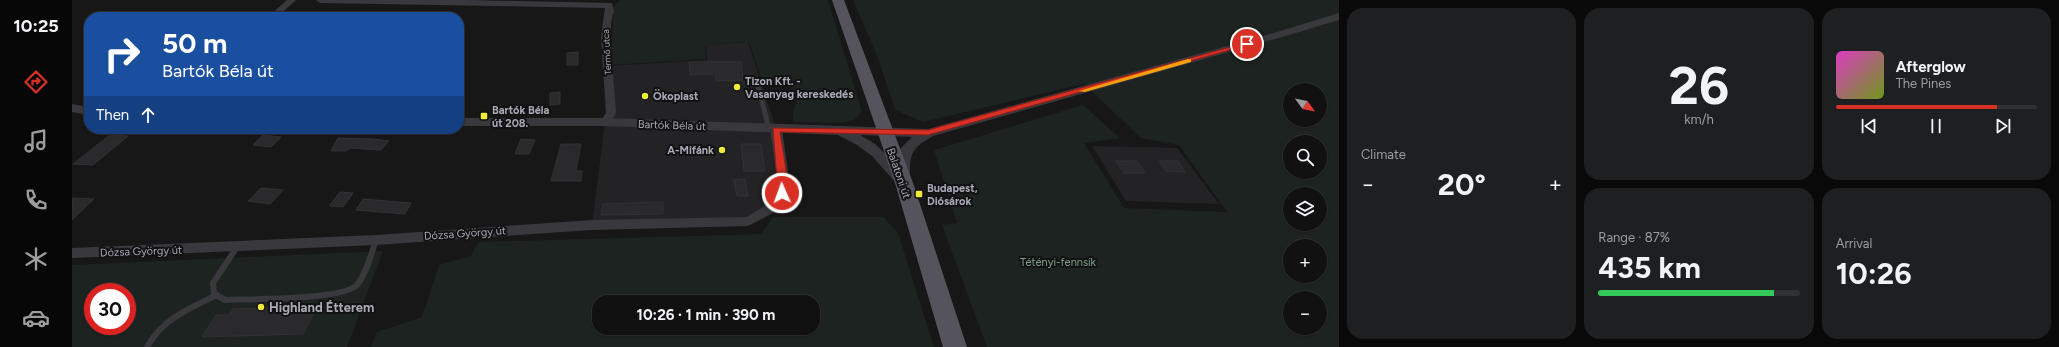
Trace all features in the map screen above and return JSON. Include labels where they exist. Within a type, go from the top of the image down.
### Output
[{"type":"main road","name":"Balatoni út","points":[[838,0],[904,183],[954,347]]},
{"type":"street","points":[[278,12],[292,0]]},
{"type":"street","name":"Termő utca","points":[[320,0],[572,6],[609,5],[610,9],[606,24],[606,38],[611,113],[605,122]]},
{"type":"street","points":[[904,183],[902,160],[905,150],[908,146],[928,133],[1255,42],[1339,16]]},
{"type":"street","points":[[72,108],[84,110]]},
{"type":"street","name":"Bartók Béla út","points":[[464,122],[605,122],[834,131],[884,131]]},
{"type":"street","name":"Dózsa György út","points":[[72,253],[376,240],[592,225],[748,221],[762,215],[775,203],[782,193],[783,182],[773,129]]},
{"type":"street","points":[[834,131],[865,143],[884,159],[904,183]]},
{"type":"street","points":[[884,131],[928,133]]},
{"type":"lane","points":[[757,81],[773,129]]},
{"type":"lane","points":[[237,247],[213,283],[214,294],[225,300],[328,295],[354,288],[360,281],[376,240]]},
{"type":"lane","points":[[147,347],[165,324],[186,309],[217,295]]},
{"type":"shaded area","points":[[748,42],[776,129],[782,193],[748,221],[592,225],[605,122],[611,113],[607,66],[707,60],[706,45]]},
{"type":"shaded area","points":[[1092,146],[1177,148],[1219,204],[1126,201]]},
{"type":"green space","points":[[619,0],[828,0],[862,112],[854,120],[840,123],[793,122],[793,113],[797,98],[793,89],[786,82],[762,81],[749,42],[705,45],[706,59],[610,65],[614,7]]},
{"type":"green space","name":"Tétényi-fennsík","points":[[853,0],[1339,0],[1339,347],[987,347],[942,225],[957,223],[934,150],[1083,105],[1120,138],[1084,143],[1124,208],[1227,212],[1179,145],[1141,138],[1084,84],[923,122],[895,110],[878,58]]},
{"type":"green space","points":[[773,217],[883,217],[898,233],[934,347],[371,347],[377,332],[422,317],[439,265],[471,256],[478,242],[761,234]]},
{"type":"green space","points":[[383,251],[347,347],[72,347],[72,265]]},
{"type":"building","points":[[578,52],[578,65],[567,65],[567,53]]},
{"type":"building","points":[[689,62],[741,62],[743,80],[716,81],[715,74],[690,75]]},
{"type":"building","points":[[560,92],[560,104],[550,105],[550,93]]},
{"type":"building","points":[[110,135],[128,136],[93,165],[73,164]]},
{"type":"building","points":[[263,135],[281,137],[271,147],[253,145]]},
{"type":"building","points":[[338,138],[389,141],[381,150],[351,148],[346,151],[331,151]]},
{"type":"building","points":[[521,139],[535,140],[529,154],[515,154]]},
{"type":"building","points":[[561,144],[581,144],[576,171],[582,171],[581,181],[551,181]]},
{"type":"building","points":[[741,144],[761,144],[765,171],[744,171]]},
{"type":"building","points":[[1116,161],[1137,161],[1145,173],[1124,173]]},
{"type":"building","points":[[1159,161],[1178,161],[1185,172],[1166,171]]},
{"type":"building","points":[[745,179],[748,196],[737,196],[734,180]]},
{"type":"building","points":[[261,188],[283,190],[270,204],[248,201]]},
{"type":"building","points":[[340,192],[353,193],[343,207],[329,206]]},
{"type":"building","points":[[72,198],[94,199],[72,220]]},
{"type":"building","points":[[363,199],[411,203],[405,214],[356,210]]},
{"type":"building","points":[[663,202],[663,214],[601,215],[603,204]]},
{"type":"building","points":[[317,306],[303,334],[202,337],[216,315],[229,315],[233,309]]},
{"type":"slow traffic","points":[[1083,91],[1188,61]]},
{"type":"place","name":"Tizon Kft. - Vasanyag kereskedés","points":[[737,87]]},
{"type":"place","name":"Ökoplast","points":[[645,96]]},
{"type":"place","name":"Bartók Béla út 208.","points":[[484,116]]},
{"type":"place","name":"A-Mifánk","points":[[722,150]]},
{"type":"place","name":"Budapest, Diósárok","points":[[919,194]]},
{"type":"place","name":"Highland Étterem","points":[[261,307]]},
{"type":"route","points":[[782,193],[783,182],[776,129],[928,133],[1247,44]]}]
